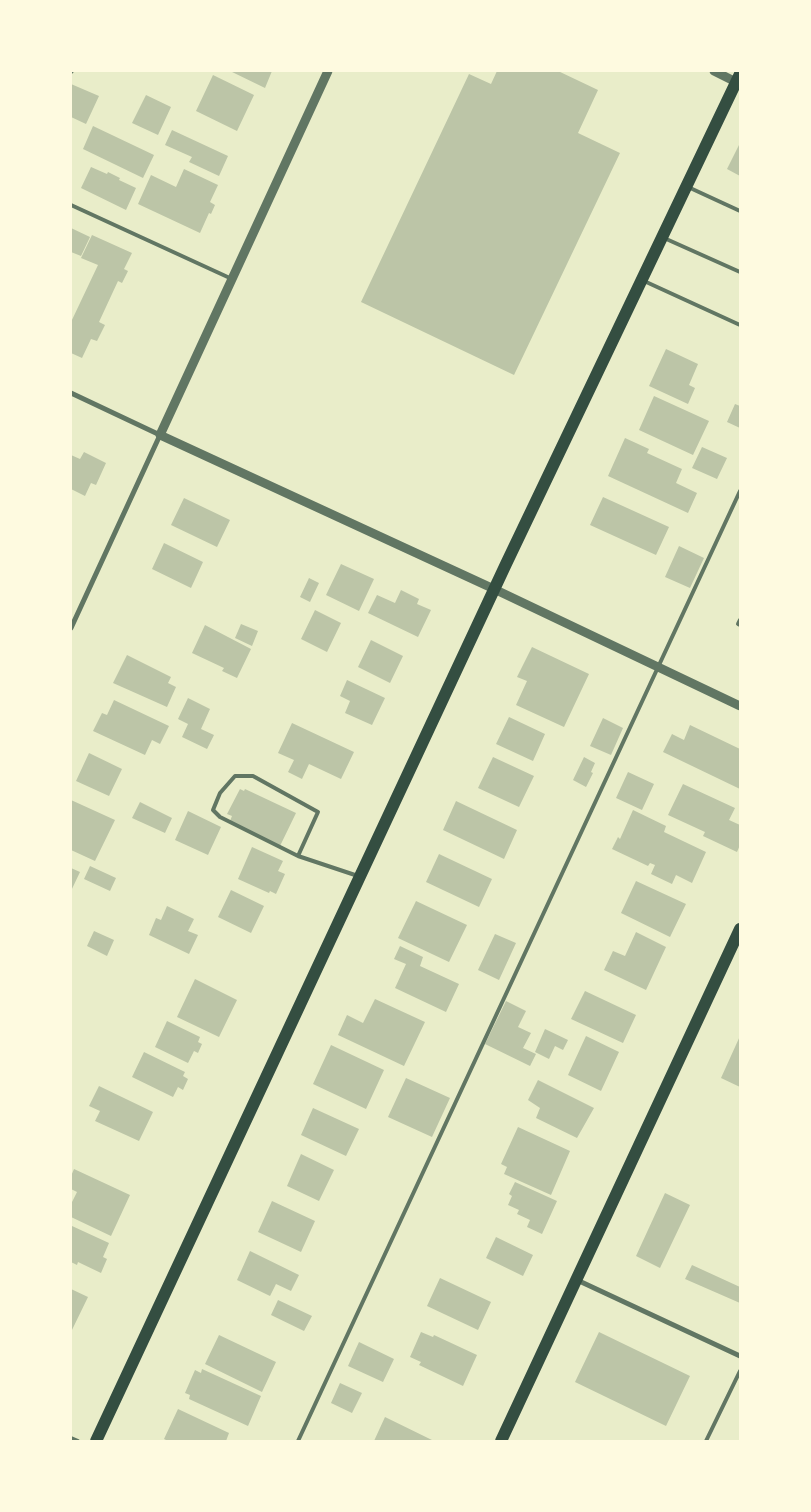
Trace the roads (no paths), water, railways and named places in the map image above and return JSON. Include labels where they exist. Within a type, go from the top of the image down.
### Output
[{"type":"main road","points":[[96,1441],[494,589],[686,186],[739,80]]},
{"type":"main road","points":[[501,1441],[740,929]]},
{"type":"street","points":[[71,628],[328,71]]},
{"type":"street","points":[[714,71],[739,80]]},
{"type":"street","points":[[71,393],[494,589],[740,706]]},
{"type":"street","points":[[577,1280],[740,1356]]},
{"type":"lane","points":[[686,186],[740,211]]},
{"type":"lane","points":[[71,205],[232,279]]},
{"type":"lane","points":[[662,237],[740,272]]},
{"type":"lane","points":[[642,280],[740,325]]},
{"type":"lane","points":[[298,1441],[740,491]]},
{"type":"lane","points":[[740,620],[738,624],[740,625]]},
{"type":"lane","points":[[298,856],[318,812],[253,776],[235,776],[220,793],[213,810],[220,817],[298,856],[360,877]]},
{"type":"lane","points":[[706,1441],[740,1371]]},
{"type":"lane","points":[[71,1438],[78,1441]]}]
